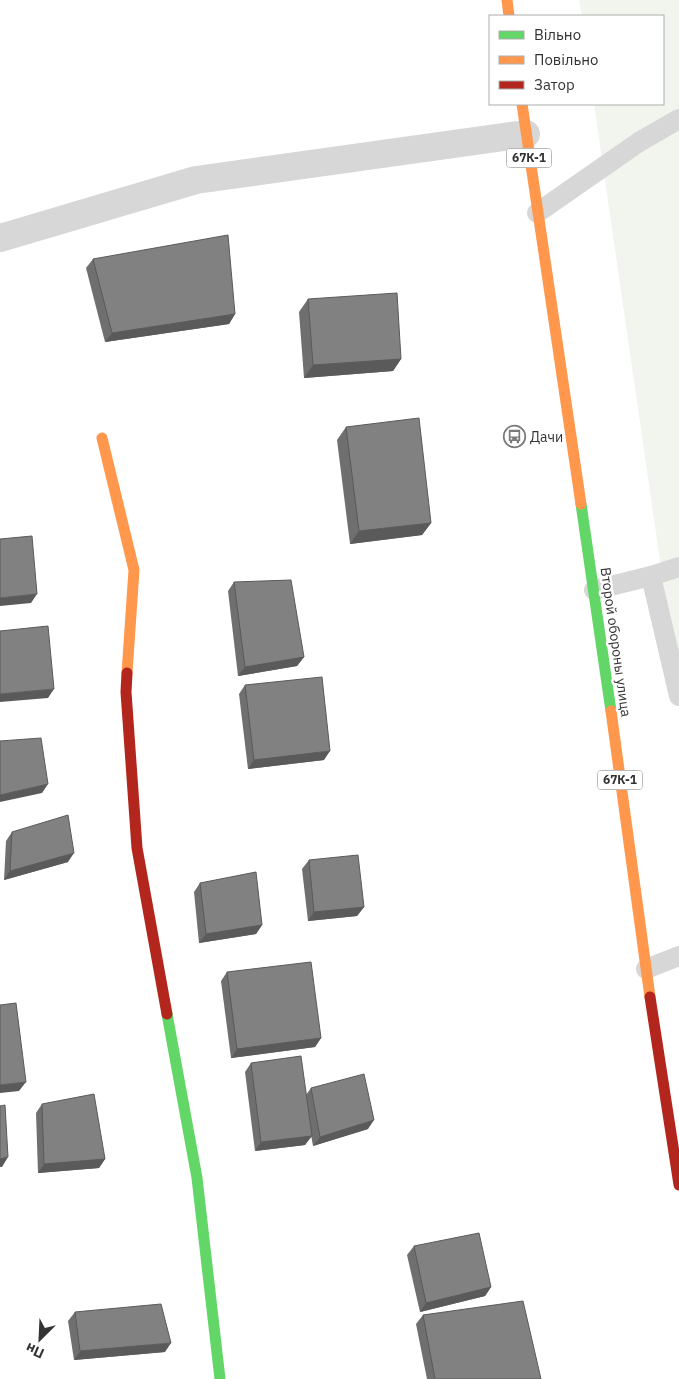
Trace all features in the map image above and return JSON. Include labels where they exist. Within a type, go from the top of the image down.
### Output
[{"type":"main road","points":[[507,0],[509,15]]},
{"type":"main road","name":"Второй обороны улица","points":[[522,105],[594,590],[646,969],[678,1177]]},
{"type":"main road","points":[[102,438],[134,570],[126,692],[138,848],[197,1178],[220,1379]]},
{"type":"street","points":[[0,238],[196,180],[526,134]]},
{"type":"lane","points":[[537,213],[639,142],[679,119]]},
{"type":"lane","points":[[594,590],[652,576],[679,567]]},
{"type":"lane","points":[[652,576],[679,696]]},
{"type":"lane","points":[[646,969],[679,956]]},
{"type":"shaded area","points":[[579,0],[679,0],[679,692],[594,105],[664,105],[664,15],[582,15]]},
{"type":"building","points":[[228,235],[235,314],[112,333],[93,259]]},
{"type":"building","points":[[397,293],[401,359],[313,365],[308,299]]},
{"type":"building","points":[[419,418],[431,523],[359,531],[346,427]]},
{"type":"building","points":[[32,536],[37,594],[0,598],[0,539]]},
{"type":"building","points":[[291,580],[304,657],[245,667],[234,582]]},
{"type":"building","points":[[48,626],[54,689],[0,694],[0,631]]},
{"type":"building","points":[[322,677],[330,751],[254,760],[245,685]]},
{"type":"building","points":[[41,738],[48,784],[0,795],[0,741]]},
{"type":"building","points":[[68,815],[74,853],[10,871],[12,832]]},
{"type":"building","points":[[358,855],[364,907],[314,912],[309,860]]},
{"type":"building","points":[[256,872],[262,925],[206,934],[200,883]]},
{"type":"building","points":[[311,962],[321,1038],[237,1049],[227,972]]},
{"type":"building","points":[[16,1003],[26,1082],[0,1085],[0,1005]]},
{"type":"building","points":[[301,1056],[312,1136],[261,1142],[251,1063]]},
{"type":"building","points":[[364,1074],[374,1120],[320,1137],[311,1088]]},
{"type":"building","points":[[94,1094],[105,1159],[44,1164],[42,1104]]},
{"type":"building","points":[[5,1105],[8,1157],[0,1159],[0,1106]]},
{"type":"building","points":[[479,1233],[491,1287],[426,1303],[414,1246]]},
{"type":"building","points":[[523,1301],[541,1379],[435,1379],[423,1315]]},
{"type":"building","points":[[161,1304],[171,1343],[80,1351],[75,1312]]},
{"type":"traffic: fast","points":[[581,504],[611,711]]},
{"type":"traffic: fast","points":[[167,1014],[197,1178],[220,1379]]},
{"type":"traffic: slow","points":[[507,0],[509,15]]},
{"type":"traffic: slow","points":[[522,105],[581,504]]},
{"type":"traffic: slow","points":[[102,438],[134,570],[127,673]]},
{"type":"traffic: slow","points":[[611,711],[650,997]]},
{"type":"traffic: jam","points":[[127,673],[126,692],[137,848],[167,1014]]},
{"type":"traffic: jam","points":[[650,997],[679,1185]]},
{"type":"place","name":"Дачи","points":[[514,437]]}]
